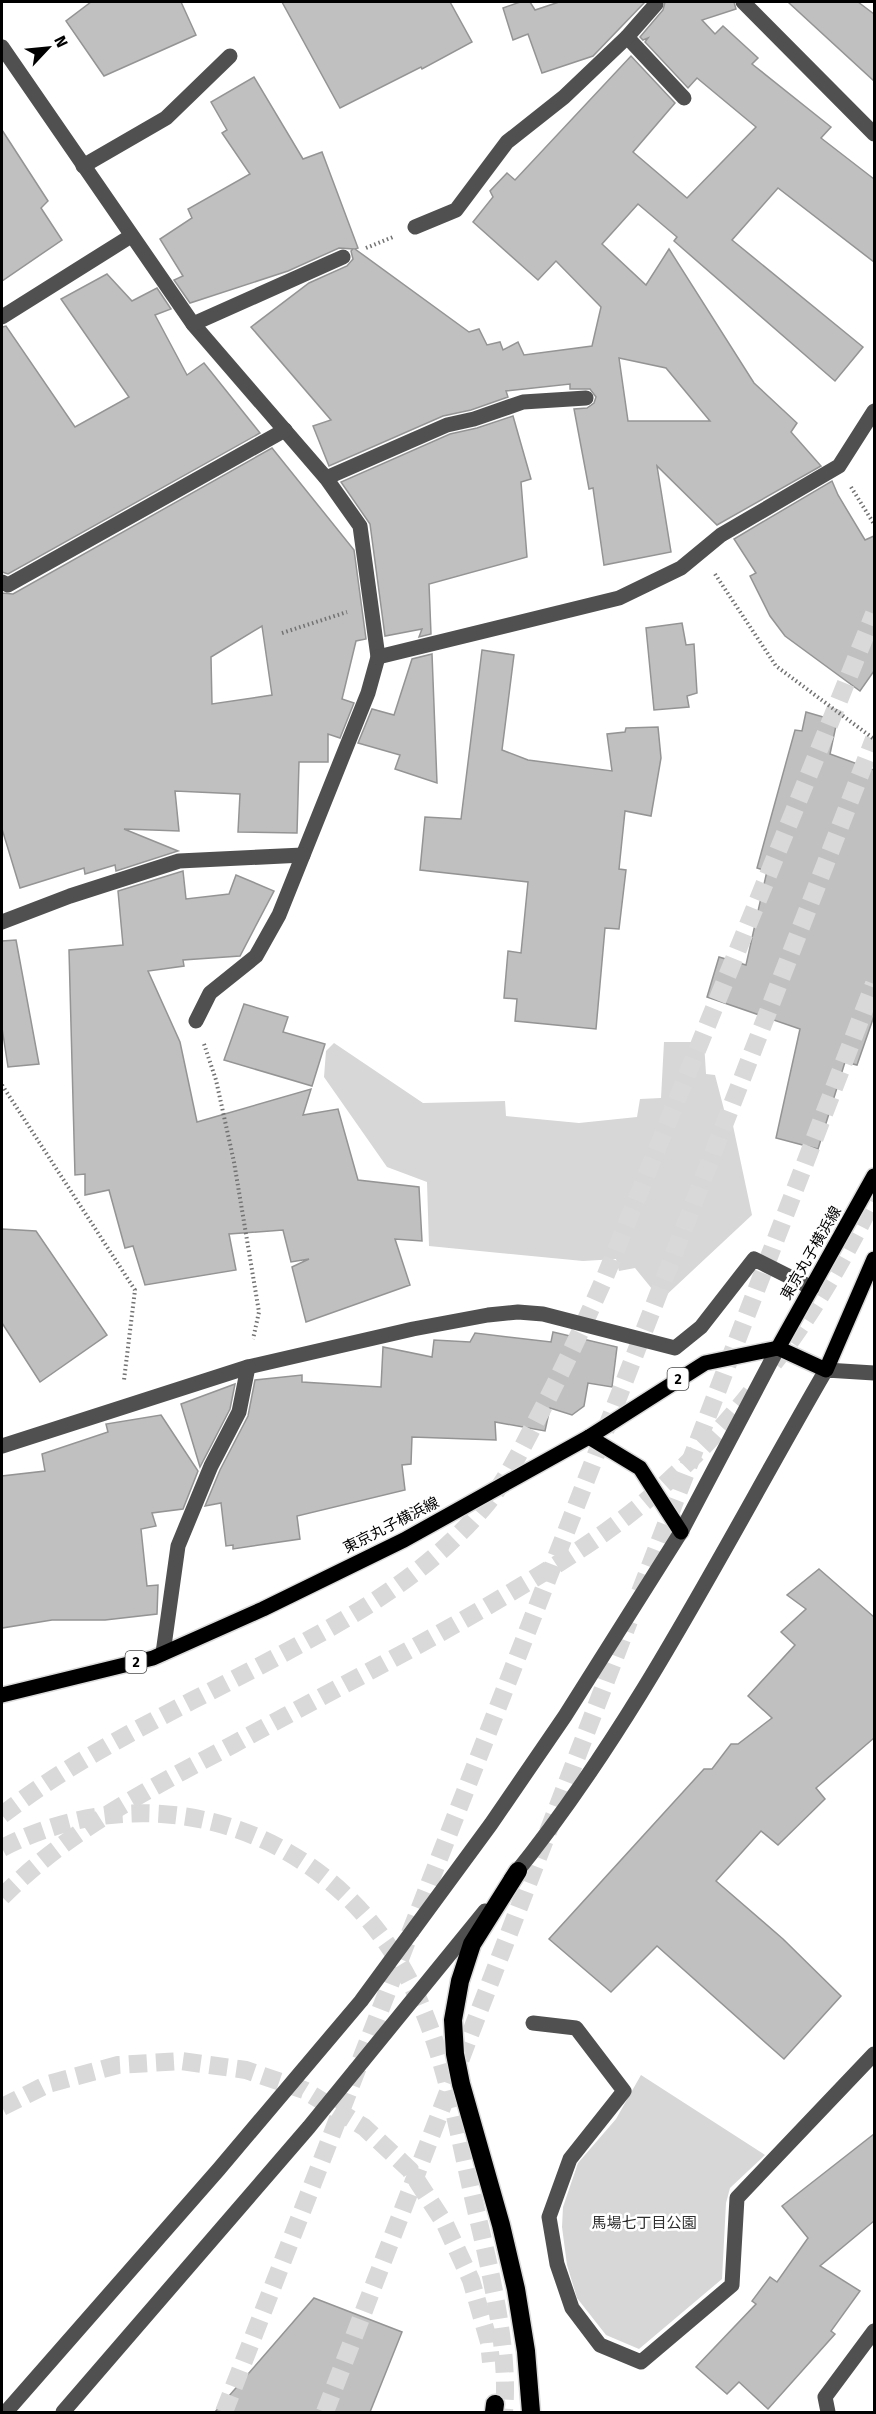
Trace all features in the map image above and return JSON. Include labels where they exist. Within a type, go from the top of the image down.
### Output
[{"type":"highway","points":[[518,1871],[472,1944],[460,1981],[453,2020],[455,2054],[461,2084],[501,2225],[516,2289],[526,2351],[531,2412]]},
{"type":"main road","name":"東京丸子横浜線","points":[[2,1695],[153,1658],[263,1609],[404,1540],[588,1437],[705,1363],[778,1348],[874,1176]]},
{"type":"main road","points":[[778,1348],[826,1370],[874,1259]]},
{"type":"main road","points":[[588,1437],[640,1468],[681,1532]]},
{"type":"street","points":[[416,227],[456,210],[507,142],[564,97],[627,37],[658,2]]},
{"type":"street","points":[[743,2],[874,134]]},
{"type":"street","points":[[627,37],[684,98]]},
{"type":"street","points":[[2,47],[193,324],[326,478],[360,526],[378,657],[368,693],[279,915],[256,956],[210,993],[196,1021]]},
{"type":"street","points":[[83,166],[166,117],[230,56]]},
{"type":"street","points":[[2,317],[131,236]]},
{"type":"street","points":[[193,324],[343,257]]},
{"type":"street","points":[[326,478],[447,425],[474,419],[523,402],[586,398]]},
{"type":"street","points":[[378,657],[619,598],[681,568],[721,536],[839,466],[874,411]]},
{"type":"street","points":[[2,582],[8,585],[285,430]]},
{"type":"street","points":[[2,922],[70,896],[179,861],[303,855]]},
{"type":"street","points":[[2,1446],[248,1367],[412,1329],[518,1312],[543,1314],[675,1348],[701,1327],[754,1259],[812,1288]]},
{"type":"street","points":[[6,2412],[219,2169],[361,2001],[491,1824],[566,1716],[681,1532],[778,1348]]},
{"type":"street","points":[[163,1653],[178,1546],[211,1466],[239,1412],[248,1367]]},
{"type":"street","points":[[63,2412],[309,2127],[518,1871],[604,1752],[665,1652],[826,1370],[874,1373]]},
{"type":"street","points":[[533,2023],[576,2028],[624,2091],[570,2159],[549,2217],[557,2264],[572,2308],[600,2345],[641,2362],[732,2285],[737,2198],[874,2054]]},
{"type":"street","points":[[828,2412],[825,2397],[874,2331]]},
{"type":"path","points":[[343,257],[416,227]]},
{"type":"path","points":[[839,466],[874,524]]},
{"type":"path","points":[[701,552],[776,666],[874,739]]},
{"type":"path","points":[[282,633],[370,604]]},
{"type":"path","points":[[196,1021],[216,1080],[234,1162],[259,1312],[248,1367]]},
{"type":"path","points":[[2,1085],[135,1290],[120,1407]]},
{"type":"green space","points":[[664,1042],[704,1042],[706,1074],[715,1075],[726,1117],[732,1121],[752,1215],[661,1300],[635,1268],[619,1271],[616,1259],[583,1261],[429,1246],[427,1182],[387,1167],[324,1077],[326,1051],[334,1043],[423,1103],[505,1101],[506,1116],[579,1123],[637,1117],[640,1099],[661,1098]]},
{"type":"green space","name":"馬場七丁目公園","points":[[641,2075],[765,2155],[730,2188],[726,2203],[722,2279],[639,2349],[606,2335],[577,2298],[567,2265],[562,2227],[563,2207],[578,2163],[616,2119]]},
{"type":"building","points":[[91,2],[181,2],[196,35],[104,76],[66,21]]},
{"type":"building","points":[[282,2],[450,2],[472,42],[340,108]]},
{"type":"building","points":[[520,2],[530,2],[535,10],[559,2],[645,2],[593,56],[542,73],[528,34],[513,40],[503,8]]},
{"type":"building","points":[[665,2],[734,2],[736,9],[702,20],[715,34],[723,26],[758,58],[752,64],[831,127],[821,138],[874,179],[874,262],[778,188],[732,240],[863,347],[835,381],[674,241],[677,237],[638,204],[602,244],[646,285],[669,249],[754,383],[797,423],[791,432],[821,466],[717,525],[657,466],[671,552],[604,565],[593,488],[589,489],[574,409],[587,408],[594,403],[596,397],[590,389],[570,389],[570,384],[506,391],[508,397],[471,410],[443,416],[329,466],[313,426],[331,420],[251,327],[309,283],[347,266],[353,259],[351,251],[353,249],[339,248],[288,271],[190,303],[174,280],[183,276],[160,239],[192,218],[188,209],[250,174],[222,133],[227,130],[211,102],[254,77],[303,159],[322,152],[358,248],[355,249],[469,332],[479,329],[487,345],[500,342],[503,350],[518,342],[524,355],[592,346],[601,307],[556,261],[538,280],[473,222],[493,197],[490,191],[507,173],[515,180],[631,56],[675,103],[633,152],[687,198],[756,127],[697,78],[688,88],[645,42],[648,38],[643,40],[640,37],[663,10]],"holes":[[[619,358],[666,368],[710,421],[628,421]]]},
{"type":"building","points":[[788,2],[858,2],[874,14],[874,81]]},
{"type":"building","points":[[2,130],[48,201],[41,208],[62,240],[2,281]]},
{"type":"building","points":[[107,274],[132,301],[157,288],[171,309],[155,315],[187,375],[204,363],[260,433],[8,574],[2,572],[2,327],[6,326],[75,427],[129,397],[61,299]]},
{"type":"building","points":[[513,416],[531,479],[521,482],[527,557],[429,584],[431,634],[419,637],[422,629],[385,636],[370,524],[341,482],[450,434]]},
{"type":"building","points":[[272,448],[354,550],[366,639],[356,641],[342,699],[354,703],[340,738],[328,734],[328,762],[299,762],[297,833],[238,832],[240,794],[175,791],[179,831],[124,829],[178,851],[116,871],[115,865],[85,874],[84,868],[20,888],[2,829],[2,593],[13,594]],"holes":[[[262,626],[272,695],[212,704],[211,657]]]},
{"type":"building","points":[[832,481],[865,540],[874,536],[874,671],[860,691],[785,636],[770,616],[750,576],[756,573],[734,539]]},
{"type":"building","points":[[682,623],[686,645],[694,644],[697,693],[687,696],[689,707],[654,710],[646,628]]},
{"type":"building","points":[[482,650],[514,655],[502,750],[528,760],[612,771],[607,734],[625,732],[626,728],[658,727],[661,758],[651,816],[625,811],[619,869],[626,870],[619,929],[605,928],[596,1029],[515,1021],[517,999],[504,998],[508,951],[521,953],[528,882],[420,870],[425,817],[461,819]]},
{"type":"building","points":[[432,654],[437,783],[395,769],[400,755],[358,743],[372,709],[394,715],[412,659]]},
{"type":"building","points":[[806,712],[837,721],[830,754],[874,770],[874,1016],[857,1065],[845,1062],[818,1149],[776,1138],[800,1029],[707,997],[719,957],[746,965],[767,871],[757,868],[795,730],[802,731]]},
{"type":"building","points":[[183,871],[186,899],[229,894],[236,875],[274,891],[240,956],[183,960],[184,966],[148,971],[180,1042],[197,1122],[311,1089],[303,1115],[338,1109],[358,1180],[419,1187],[422,1241],[395,1239],[410,1285],[306,1322],[292,1267],[309,1259],[291,1262],[283,1230],[229,1234],[236,1270],[145,1285],[133,1246],[125,1248],[109,1190],[85,1195],[85,1174],[75,1175],[69,950],[123,945],[118,891]]},
{"type":"building","points":[[16,940],[39,1064],[8,1067],[2,1028],[2,941]]},
{"type":"building","points":[[244,1004],[288,1017],[283,1032],[325,1044],[312,1086],[224,1060]]},
{"type":"building","points":[[2,1229],[36,1231],[107,1335],[40,1382],[2,1323]]},
{"type":"building","points":[[553,1332],[617,1347],[612,1387],[588,1383],[584,1406],[572,1415],[550,1408],[545,1431],[495,1422],[496,1440],[412,1437],[411,1464],[402,1465],[405,1490],[297,1516],[300,1539],[233,1549],[233,1545],[226,1546],[221,1503],[205,1506],[220,1470],[248,1416],[255,1380],[302,1375],[302,1382],[381,1387],[383,1347],[432,1357],[434,1340],[470,1342],[475,1333],[551,1342]]},
{"type":"building","points":[[235,1384],[230,1409],[200,1467],[181,1404]]},
{"type":"building","points":[[161,1415],[198,1471],[183,1509],[152,1513],[156,1526],[141,1529],[147,1586],[158,1585],[157,1614],[105,1620],[52,1620],[2,1628],[2,1476],[45,1471],[42,1454],[108,1432],[106,1424]]},
{"type":"building","points":[[819,1569],[874,1617],[874,1738],[816,1788],[825,1799],[778,1845],[761,1831],[716,1881],[783,1939],[841,1996],[784,2059],[657,1946],[611,1992],[549,1939],[704,1769],[712,1769],[731,1744],[738,1744],[772,1718],[748,1696],[795,1645],[781,1632],[806,1609],[787,1595]]},
{"type":"building","points":[[874,2134],[874,2221],[820,2266],[860,2291],[831,2331],[835,2334],[768,2409],[739,2382],[727,2394],[696,2367],[756,2304],[752,2301],[770,2277],[777,2282],[808,2238],[782,2206]]},
{"type":"building","points":[[314,2298],[402,2332],[370,2412],[215,2412]]},
{"type":"tunnel","points":[[2,1815],[33,1792],[98,1751],[299,1645],[385,1594],[437,1555],[462,1532],[492,1497],[512,1467],[544,1407],[605,1277],[874,614]]},
{"type":"tunnel","points":[[224,2412],[874,739]]},
{"type":"tunnel","points":[[640,1592],[874,984]]},
{"type":"tunnel","points":[[774,1363],[803,1324],[828,1283],[874,1198]]},
{"type":"tunnel","points":[[2,1897],[54,1851],[112,1812],[172,1777],[470,1616],[586,1545],[646,1501],[676,1474],[710,1440],[752,1391]]},
{"type":"tunnel","points":[[325,2412],[629,1621]]},
{"type":"tunnel","points":[[2,1848],[57,1826],[114,1815],[170,1815],[224,1825],[275,1846],[323,1876],[365,1915],[400,1964],[414,1991],[427,2019],[446,2077],[485,2249],[501,2332],[505,2386],[504,2412]]},
{"type":"tunnel","points":[[2,2107],[48,2084],[118,2065],[181,2061],[246,2070],[304,2090],[364,2127],[410,2170],[445,2224],[471,2280],[489,2342],[491,2362]]}]
